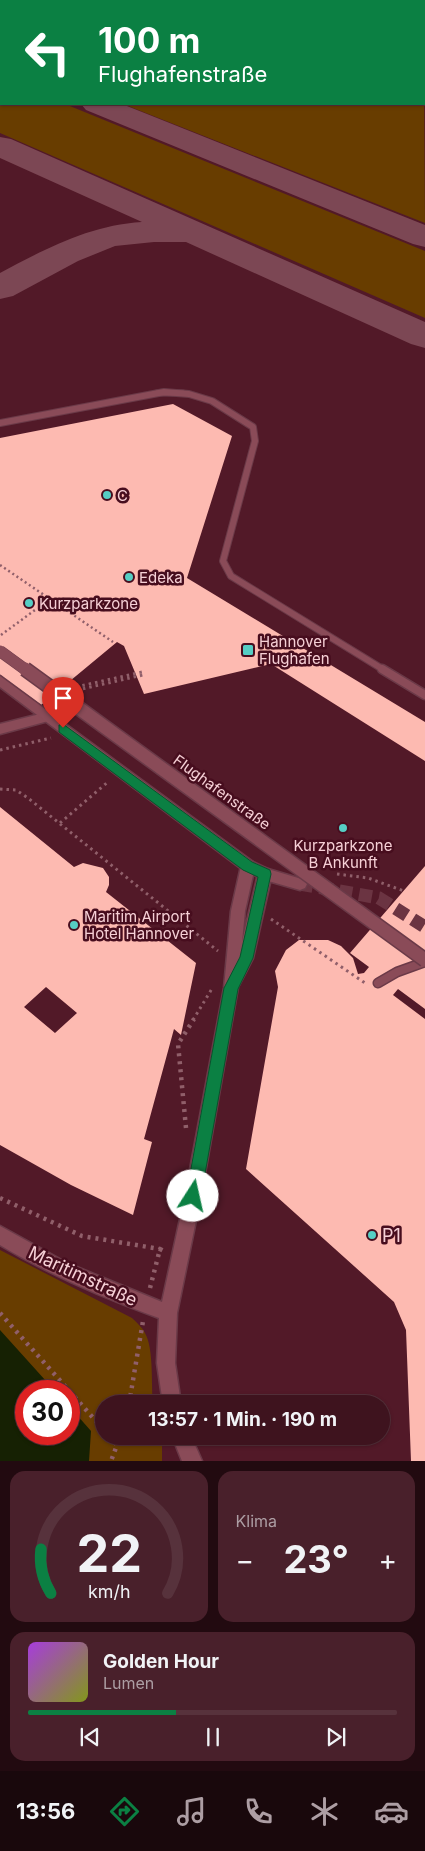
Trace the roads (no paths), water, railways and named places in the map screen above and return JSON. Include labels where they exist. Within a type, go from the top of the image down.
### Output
[{"type":"main road","name":"Flughafenstraße","points":[[0,651],[425,961]]},
{"type":"main road","points":[[0,681],[248,866],[265,874],[300,884]]},
{"type":"main road","points":[[0,729],[48,717]]},
{"type":"main road","points":[[171,1395],[166,1362],[168,1313],[193,1196],[231,988],[238,911],[248,866]]},
{"type":"main road","points":[[231,988],[246,958],[265,874]]},
{"type":"main road","name":"Maritimstraße","points":[[0,1235],[52,1263],[145,1305],[168,1313]]},
{"type":"main road","points":[[185,1445],[192,1461]]},
{"type":"lane","points":[[0,424],[164,392],[200,395],[239,416],[253,427],[255,441],[223,561],[231,576],[425,695]]},
{"type":"lane","points":[[375,986],[397,972],[425,961]]},
{"type":"tunnel","points":[[300,884],[379,898],[425,927]]},
{"type":"place","name":"C","points":[[107,495]]},
{"type":"place","name":"Edeka","points":[[129,577]]},
{"type":"place","name":"Kurzparkzone","points":[[29,603]]},
{"type":"place","name":"Hannover Flughafen","points":[[248,650]]},
{"type":"place","name":"Kurzparkzone B Ankunft","points":[[343,828]]},
{"type":"place","name":"Maritim Airport Hotel Hannover","points":[[74,925]]},
{"type":"place","name":"P1","points":[[372,1235]]}]
